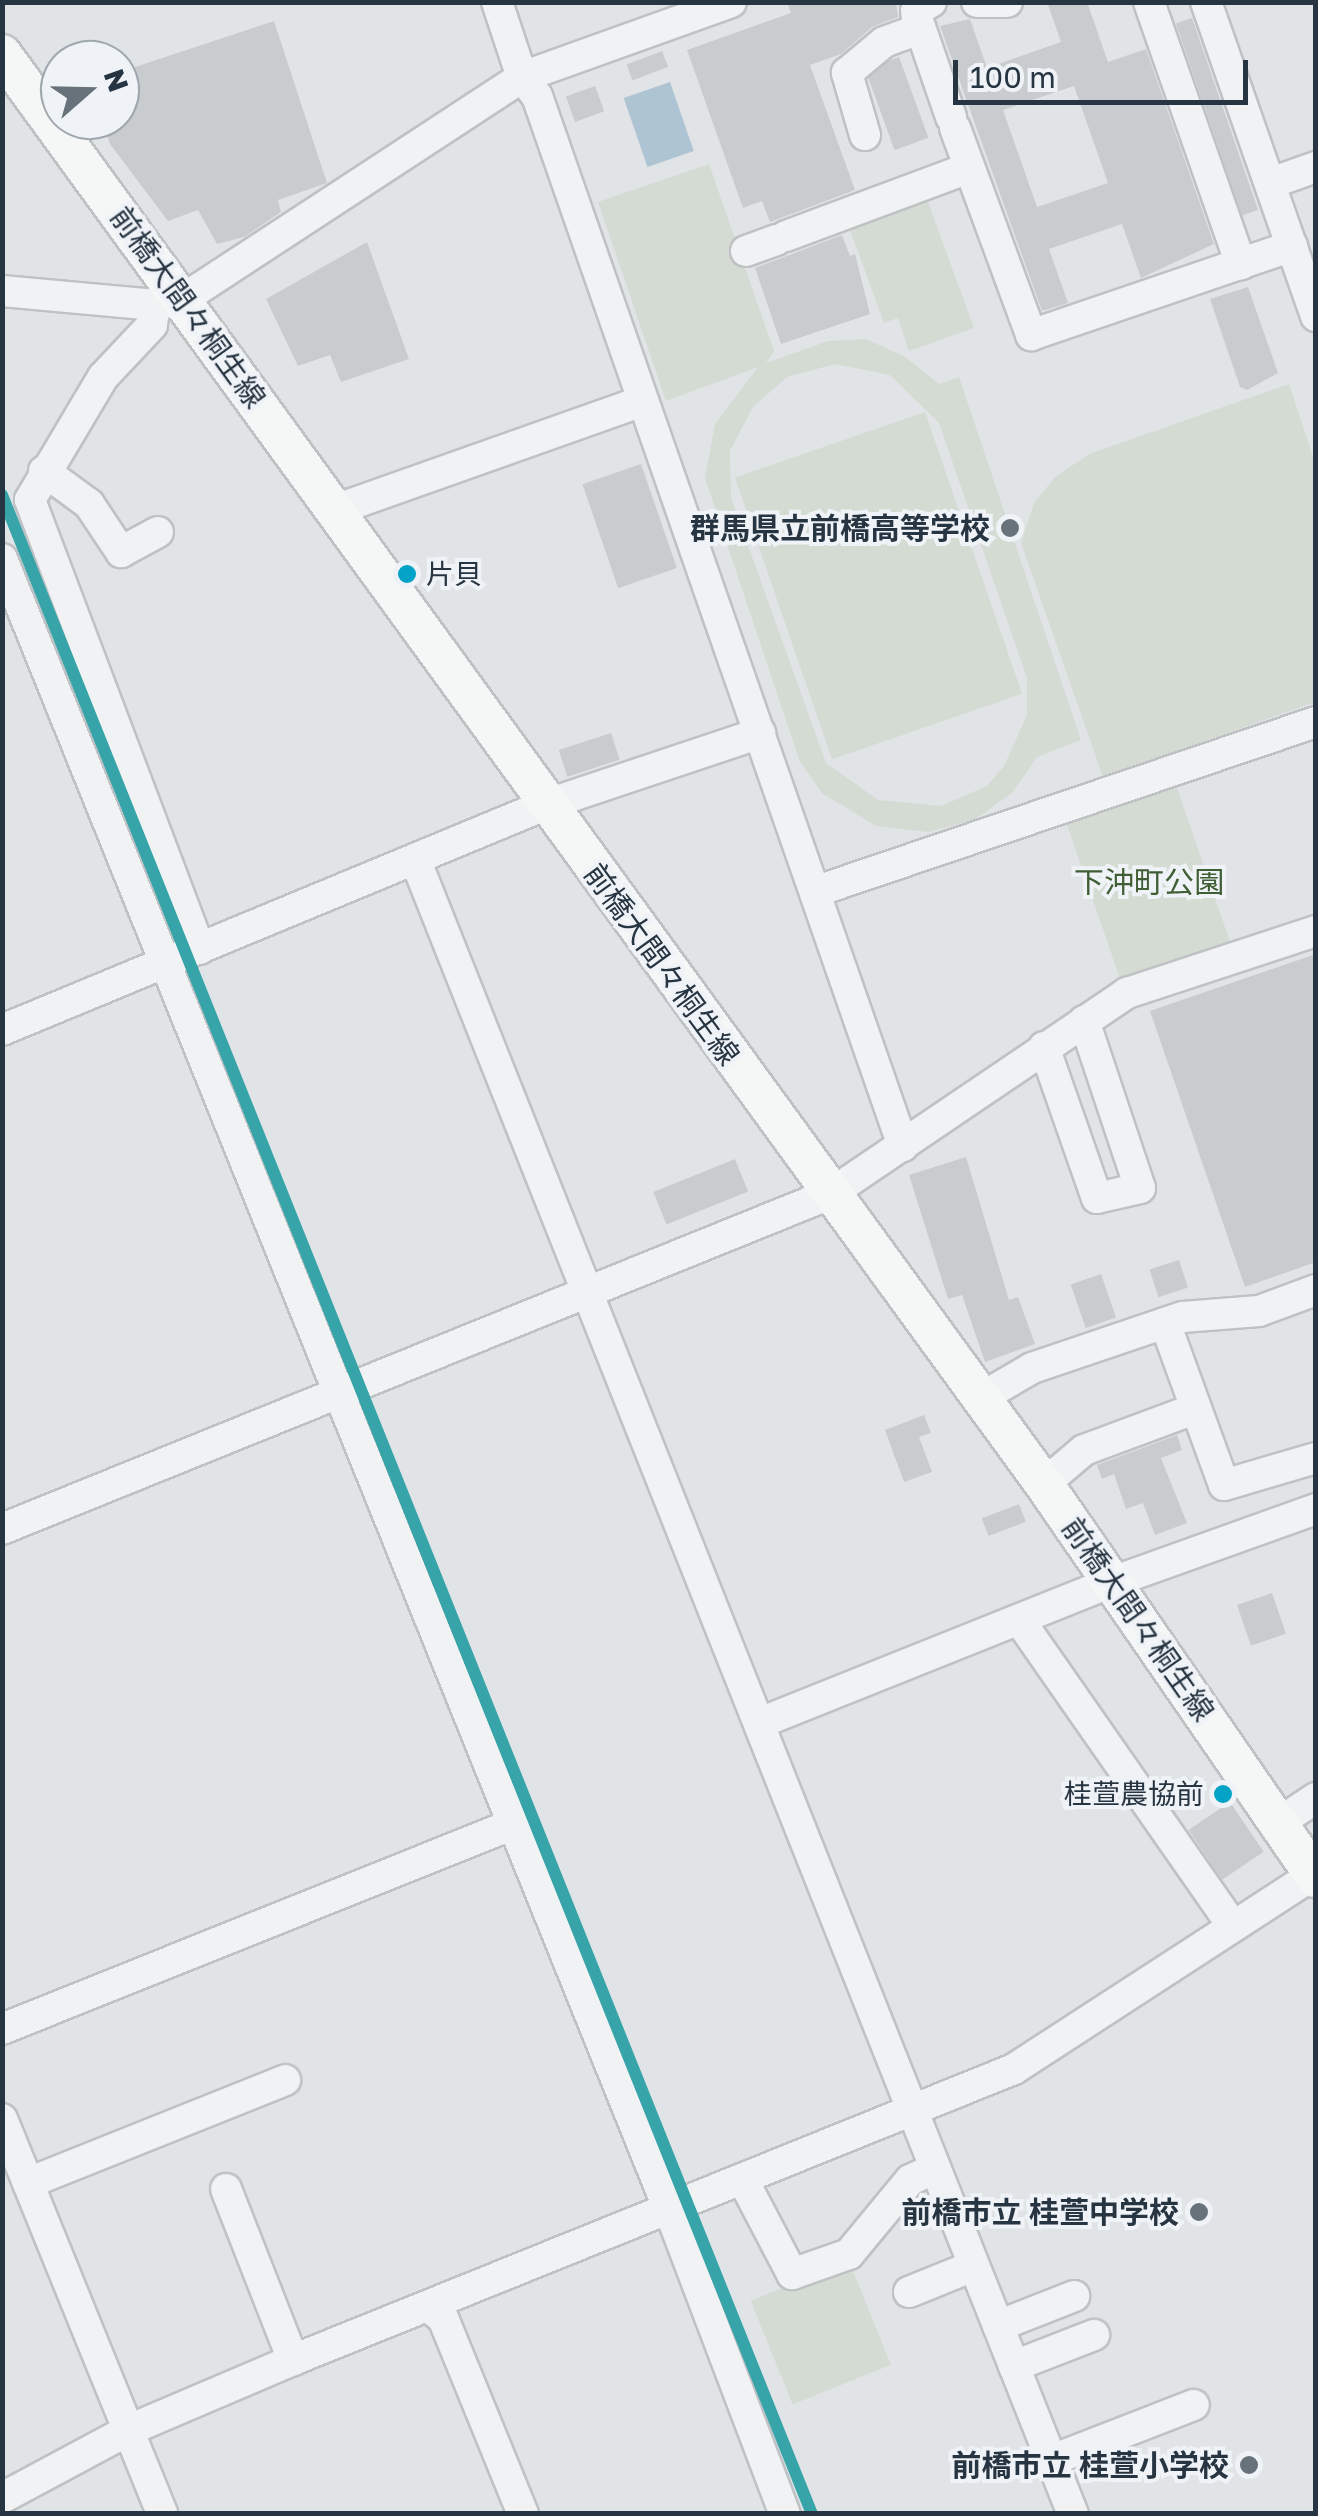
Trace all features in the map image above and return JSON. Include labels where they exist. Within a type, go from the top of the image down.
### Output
[{"type":"main road","name":"前橋大間々桐生線","points":[[2,54],[169,302],[335,510],[545,806],[1044,1484],[1315,1875]]},
{"type":"street","points":[[497,2],[522,77],[536,96],[903,1146]]},
{"type":"street","points":[[37,482],[115,360],[169,302],[522,77],[730,2]]},
{"type":"street","points":[[978,2],[1006,2]]},
{"type":"street","points":[[1149,2],[1241,264]]},
{"type":"street","points":[[1206,2],[1316,316]]},
{"type":"street","points":[[865,134],[847,73],[884,42],[926,16],[953,123],[1032,335],[1292,246]]},
{"type":"street","points":[[1271,182],[1316,167]]},
{"type":"street","points":[[746,251],[969,168]]},
{"type":"street","points":[[2,290],[169,302]]},
{"type":"street","points":[[335,510],[642,401]]},
{"type":"street","points":[[37,482],[89,504],[122,552],[158,532]]},
{"type":"street","points":[[37,482],[200,948]]},
{"type":"street","points":[[2,559],[784,2511]]},
{"type":"street","points":[[817,891],[1316,722]]},
{"type":"street","points":[[2,1030],[545,806],[760,733]]},
{"type":"street","points":[[416,859],[762,1722],[912,2115],[1052,2460],[1068,2512]]},
{"type":"street","points":[[2,1529],[830,1194],[1084,1021],[1142,987],[1205,970],[1316,931]]},
{"type":"street","points":[[1044,1048],[1097,1198],[1140,1188],[1084,1021]]},
{"type":"street","points":[[979,1399],[1032,1368],[1165,1323],[1260,1311],[1316,1290]]},
{"type":"street","points":[[1165,1323],[1224,1485],[1316,1458]]},
{"type":"street","points":[[1044,1484],[1084,1450],[1194,1410]]},
{"type":"street","points":[[1266,1474],[1283,1521]]},
{"type":"street","points":[[762,1722],[1112,1582],[1316,1510]]},
{"type":"street","points":[[1020,1621],[1233,1926]]},
{"type":"street","points":[[1280,1822],[1316,1798]]},
{"type":"street","points":[[2,2029],[511,1824]]},
{"type":"street","points":[[2,2498],[129,2430],[293,2360],[667,2214],[912,2115],[1014,2069],[1315,1875]]},
{"type":"street","points":[[28,2183],[285,2080]]},
{"type":"street","points":[[2,2119],[162,2514]]},
{"type":"street","points":[[744,2182],[792,2274],[850,2254],[910,2180],[934,2169]]},
{"type":"street","points":[[226,2190],[293,2360]]},
{"type":"street","points":[[909,2292],[973,2266]]},
{"type":"street","points":[[998,2326],[1074,2296]]},
{"type":"street","points":[[431,2309],[443,2318],[523,2514]]},
{"type":"street","points":[[1014,2366],[1094,2335]]},
{"type":"street","points":[[1052,2460],[1194,2405]]},
{"type":"green space","points":[[709,164],[774,351],[766,363],[828,341],[865,339],[904,356],[939,384],[959,377],[1081,740],[1037,757],[1012,793],[974,820],[928,832],[876,826],[822,793],[800,762],[705,478],[715,424],[758,367],[666,401],[598,202]],"holes":[[[835,364],[890,375],[939,423],[1027,678],[1027,715],[1004,766],[987,786],[941,806],[878,800],[826,763],[731,498],[730,451],[753,407],[787,377]]]},
{"type":"green space","points":[[928,202],[974,328],[909,351],[898,318],[884,323],[850,230]]},
{"type":"green space","points":[[1289,384],[1315,463],[1315,702],[1103,777],[1021,543],[1034,503],[1055,477],[1089,454]]},
{"type":"green space","points":[[925,412],[1022,694],[832,759],[735,477]]},
{"type":"green space","name":"下沖町公園","points":[[1175,782],[1230,943],[1121,981],[1065,820]]},
{"type":"green space","points":[[849,2261],[891,2365],[793,2405],[751,2301]]},
{"type":"water","points":[[670,82],[694,151],[647,167],[624,98]]},
{"type":"building","points":[[787,2],[896,2],[898,17],[872,27],[841,54],[810,65],[855,190],[770,222],[762,201],[743,208],[687,50],[791,13]]},
{"type":"building","points":[[1047,2],[1087,2],[1108,62],[1146,49],[1214,244],[1141,278],[1122,224],[1049,249],[1068,303],[1042,311],[940,26],[970,19],[987,68],[1061,42]],"holes":[[[1074,86],[1108,183],[1037,207],[1003,110]]]},
{"type":"building","points":[[1192,18],[1258,210],[1242,215],[1176,24]]},
{"type":"building","points":[[274,21],[327,183],[278,200],[281,212],[244,237],[217,244],[198,210],[168,221],[109,140],[140,140],[140,65]]},
{"type":"building","points":[[662,51],[668,67],[633,80],[627,65]]},
{"type":"building","points":[[899,57],[928,138],[895,150],[865,69]]},
{"type":"building","points":[[595,86],[604,111],[575,122],[566,97]]},
{"type":"building","points":[[842,235],[850,256],[855,254],[870,314],[781,344],[755,268]]},
{"type":"building","points":[[367,242],[409,359],[341,382],[330,355],[298,366],[266,299]]},
{"type":"building","points":[[1248,287],[1278,373],[1247,390],[1240,387],[1210,299]]},
{"type":"building","points":[[641,464],[677,568],[618,588],[582,484]]},
{"type":"building","points":[[611,733],[620,760],[567,777],[559,750]]},
{"type":"building","points":[[1316,954],[1316,1262],[1245,1287],[1150,1011]]},
{"type":"building","points":[[966,1157],[1009,1300],[1018,1297],[1035,1344],[985,1362],[962,1295],[948,1299],[909,1175]]},
{"type":"building","points":[[735,1159],[748,1191],[667,1224],[653,1192]]},
{"type":"building","points":[[1179,1260],[1188,1288],[1158,1297],[1150,1270]]},
{"type":"building","points":[[1101,1274],[1116,1317],[1086,1328],[1071,1284]]},
{"type":"building","points":[[924,1415],[931,1433],[919,1437],[932,1472],[904,1482],[885,1430]]},
{"type":"building","points":[[1177,1435],[1182,1450],[1161,1458],[1187,1523],[1155,1535],[1143,1503],[1126,1509],[1114,1474],[1102,1479],[1097,1465]]},
{"type":"building","points":[[1019,1504],[1026,1522],[988,1536],[982,1518]]},
{"type":"building","points":[[1272,1593],[1286,1634],[1251,1646],[1237,1605]]},
{"type":"building","points":[[1230,1802],[1264,1852],[1222,1880],[1189,1830]]},
{"type":"transit line","points":[[2,495],[812,2514]]},
{"type":"place","name":"群馬県立前橋高等学校","points":[[1010,528]]},
{"type":"place","name":"片貝","points":[[407,574]]},
{"type":"place","name":"桂萱農協前","points":[[1223,1794]]},
{"type":"place","name":"前橋市立 桂萱中学校","points":[[1199,2212]]},
{"type":"place","name":"前橋市立 桂萱小学校","points":[[1249,2465]]}]
